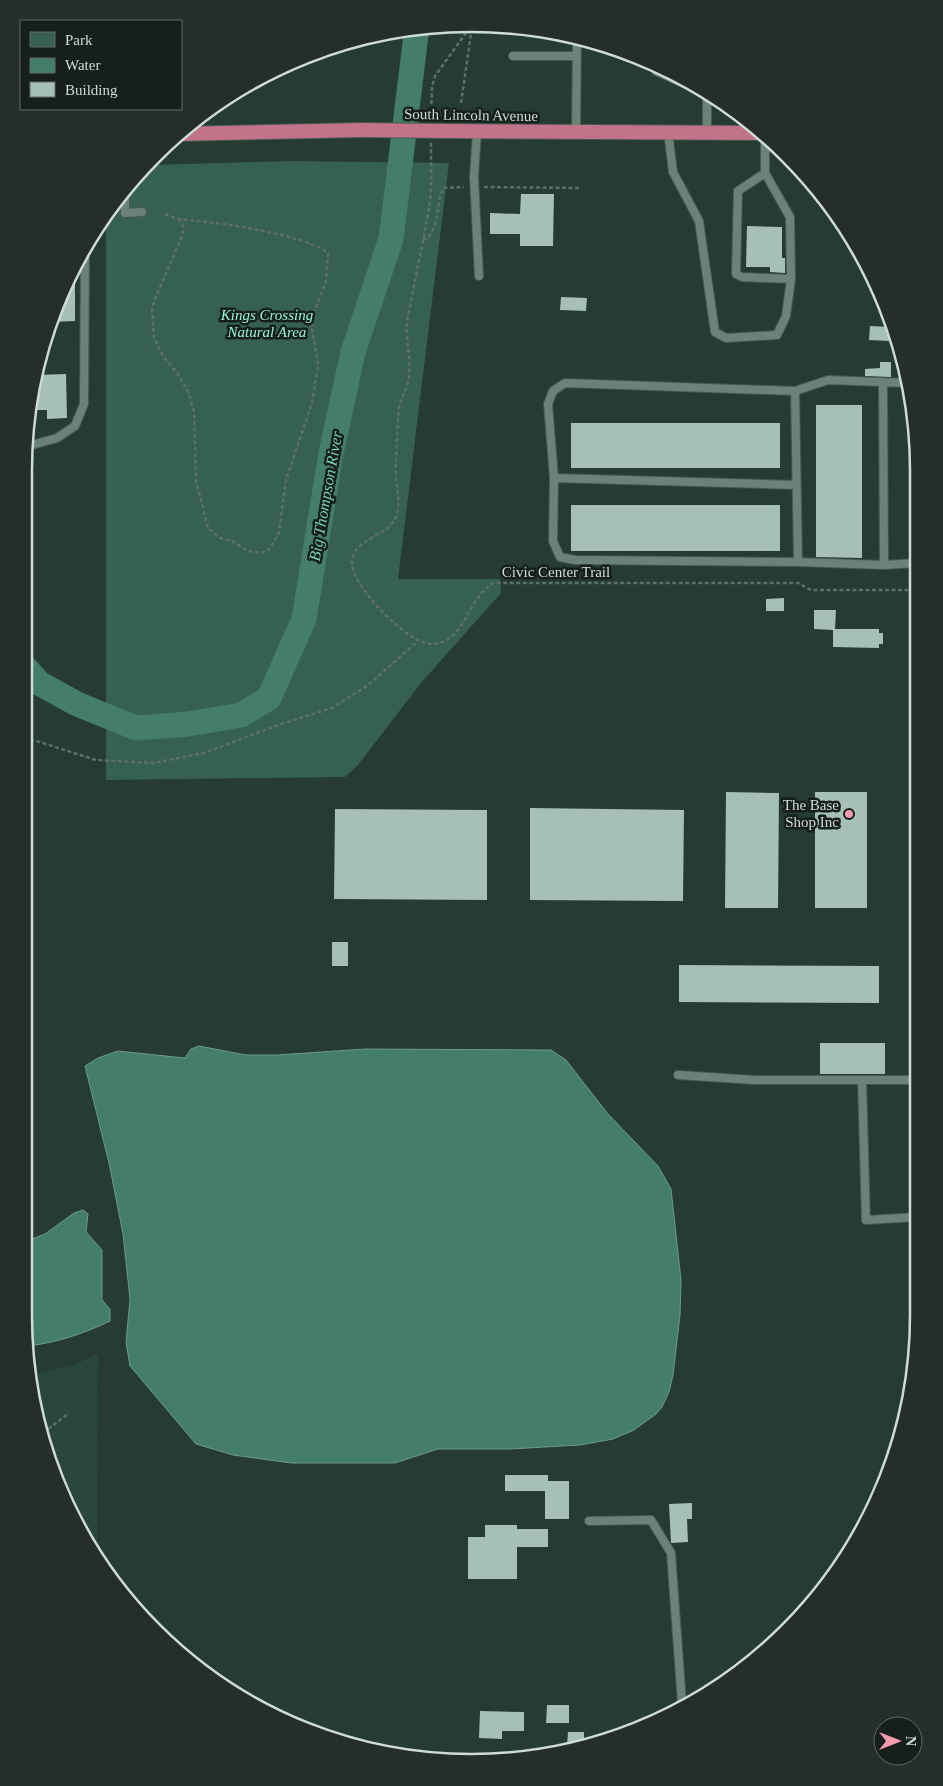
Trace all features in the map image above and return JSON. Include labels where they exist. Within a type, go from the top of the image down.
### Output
[{"type":"highway","name":"South Lincoln Avenue","points":[[191,134],[362,130],[751,133]]},
{"type":"lane","points":[[576,133],[577,45]]},
{"type":"lane","points":[[513,56],[576,56]]},
{"type":"lane","points":[[707,101],[707,132]]},
{"type":"lane","points":[[478,131],[474,187],[479,276]]},
{"type":"lane","points":[[668,132],[673,172],[699,221],[715,332],[726,338],[777,335],[786,316],[792,279],[790,217],[765,173],[765,145]]},
{"type":"lane","points":[[765,173],[738,191],[736,274],[742,277],[792,279]]},
{"type":"lane","points":[[125,202],[125,213],[142,212]]},
{"type":"lane","points":[[33,445],[57,438],[75,426],[84,404],[85,264]]},
{"type":"lane","points":[[901,383],[883,384],[828,380],[795,391],[565,383],[553,391],[548,404],[554,478],[553,541],[560,557],[575,560],[798,562],[884,565],[910,563]]},
{"type":"lane","points":[[883,384],[884,565]]},
{"type":"lane","points":[[795,391],[798,562]]},
{"type":"lane","points":[[554,478],[796,484]]},
{"type":"lane","points":[[678,1076],[755,1080],[910,1080]]},
{"type":"lane","points":[[862,1081],[866,1220],[910,1217]]},
{"type":"lane","points":[[589,1521],[651,1520],[671,1553],[682,1700]]},
{"type":"path","points":[[431,119],[432,87],[435,76],[467,32]]},
{"type":"path","points":[[461,103],[471,46],[471,34],[469,32]]},
{"type":"path","points":[[32,739],[96,760],[153,763],[204,753],[284,723],[332,708],[367,686],[418,642],[391,620],[375,603],[357,580],[352,566],[354,553],[364,542],[391,525],[396,517],[398,486],[396,462],[400,407],[409,375],[407,326],[430,198],[431,138]]},
{"type":"path","points":[[422,239],[427,239],[434,230],[439,198],[443,188],[580,188]]},
{"type":"path","points":[[165,214],[179,219],[237,226],[303,241],[321,247],[328,254],[326,281],[311,321],[318,365],[312,403],[286,480],[279,532],[270,549],[262,553],[248,551],[232,541],[220,538],[208,528],[196,481],[194,412],[188,391],[178,373],[163,356],[154,338],[152,310],[183,234],[183,226],[179,219]]},
{"type":"path","name":"Civic Center Trail","points":[[418,642],[434,644],[452,637],[482,593],[488,586],[494,583],[798,583],[811,590],[910,590]]},
{"type":"path","points":[[48,1430],[70,1413]]},
{"type":"shaded area","points":[[98,1354],[97,1544],[78,1509],[56,1456],[47,1428],[36,1373],[73,1365]]},
{"type":"green space","name":"Kings Crossing Natural Area","points":[[293,161],[449,163],[398,579],[500,579],[501,593],[421,683],[358,765],[345,777],[106,780],[106,228],[123,204],[157,165]]},
{"type":"water","points":[[199,1046],[246,1055],[277,1055],[365,1049],[551,1050],[566,1060],[608,1114],[658,1166],[671,1189],[681,1280],[680,1315],[673,1375],[669,1392],[662,1407],[656,1414],[634,1430],[613,1439],[580,1445],[510,1449],[438,1449],[395,1463],[291,1463],[233,1455],[196,1444],[130,1366],[126,1342],[130,1299],[123,1234],[109,1163],[85,1066],[98,1058],[118,1051],[185,1058],[191,1049]]},
{"type":"water","points":[[83,1210],[88,1214],[86,1232],[102,1250],[102,1300],[110,1309],[110,1321],[70,1337],[33,1345],[32,1239],[45,1234],[74,1213]]},
{"type":"building","points":[[521,194],[554,194],[553,246],[520,246],[520,234],[490,234],[490,213],[520,214]]},
{"type":"building","points":[[747,226],[782,227],[782,258],[785,258],[785,273],[770,272],[770,267],[746,267]]},
{"type":"building","points":[[75,284],[75,321],[59,322]]},
{"type":"building","points":[[561,297],[587,298],[586,311],[560,310]]},
{"type":"building","points":[[870,326],[886,327],[890,341],[869,340]]},
{"type":"building","points":[[880,362],[891,362],[891,377],[865,376],[865,369],[880,368]]},
{"type":"building","points":[[66,374],[67,418],[47,419],[47,410],[37,410],[43,375]]},
{"type":"building","points":[[816,405],[862,405],[862,558],[816,557]]},
{"type":"building","points":[[571,423],[780,423],[780,468],[571,468]]},
{"type":"building","points":[[571,505],[780,505],[780,551],[571,551]]},
{"type":"building","points":[[784,598],[784,611],[766,611],[766,599]]},
{"type":"building","points":[[814,610],[836,610],[835,629],[879,629],[879,633],[883,633],[883,644],[879,644],[879,648],[833,647],[833,630],[814,629]]},
{"type":"building","points":[[726,792],[779,793],[778,908],[725,908]]},
{"type":"building","points":[[815,792],[867,792],[867,908],[815,908]]},
{"type":"building","points":[[530,808],[684,810],[683,901],[530,900]]},
{"type":"building","points":[[335,809],[487,810],[487,900],[334,899]]},
{"type":"building","points":[[332,942],[348,942],[348,966],[332,966]]},
{"type":"building","points":[[679,965],[879,966],[879,1003],[679,1002]]},
{"type":"building","points":[[820,1043],[885,1043],[885,1074],[820,1074]]},
{"type":"building","points":[[505,1475],[548,1475],[548,1481],[569,1481],[569,1519],[545,1519],[545,1491],[505,1491]]},
{"type":"building","points":[[692,1503],[692,1519],[687,1519],[688,1542],[671,1543],[669,1504]]},
{"type":"building","points":[[485,1525],[517,1525],[517,1529],[548,1529],[548,1547],[517,1547],[517,1579],[468,1579],[468,1537],[485,1537]]},
{"type":"building","points":[[547,1705],[569,1705],[569,1723],[546,1723]]},
{"type":"building","points":[[480,1711],[524,1712],[524,1731],[502,1731],[502,1739],[479,1738]]},
{"type":"building","points":[[568,1732],[584,1732],[584,1739],[567,1743]]},
{"type":"waterway","name":"Big Thompson River","points":[[32,675],[39,683],[77,704],[136,728],[188,724],[241,715],[269,698],[304,619],[331,453],[353,352],[391,239],[416,36]]},
{"type":"place","name":"The Base Shop Inc","points":[[849,814]]}]
